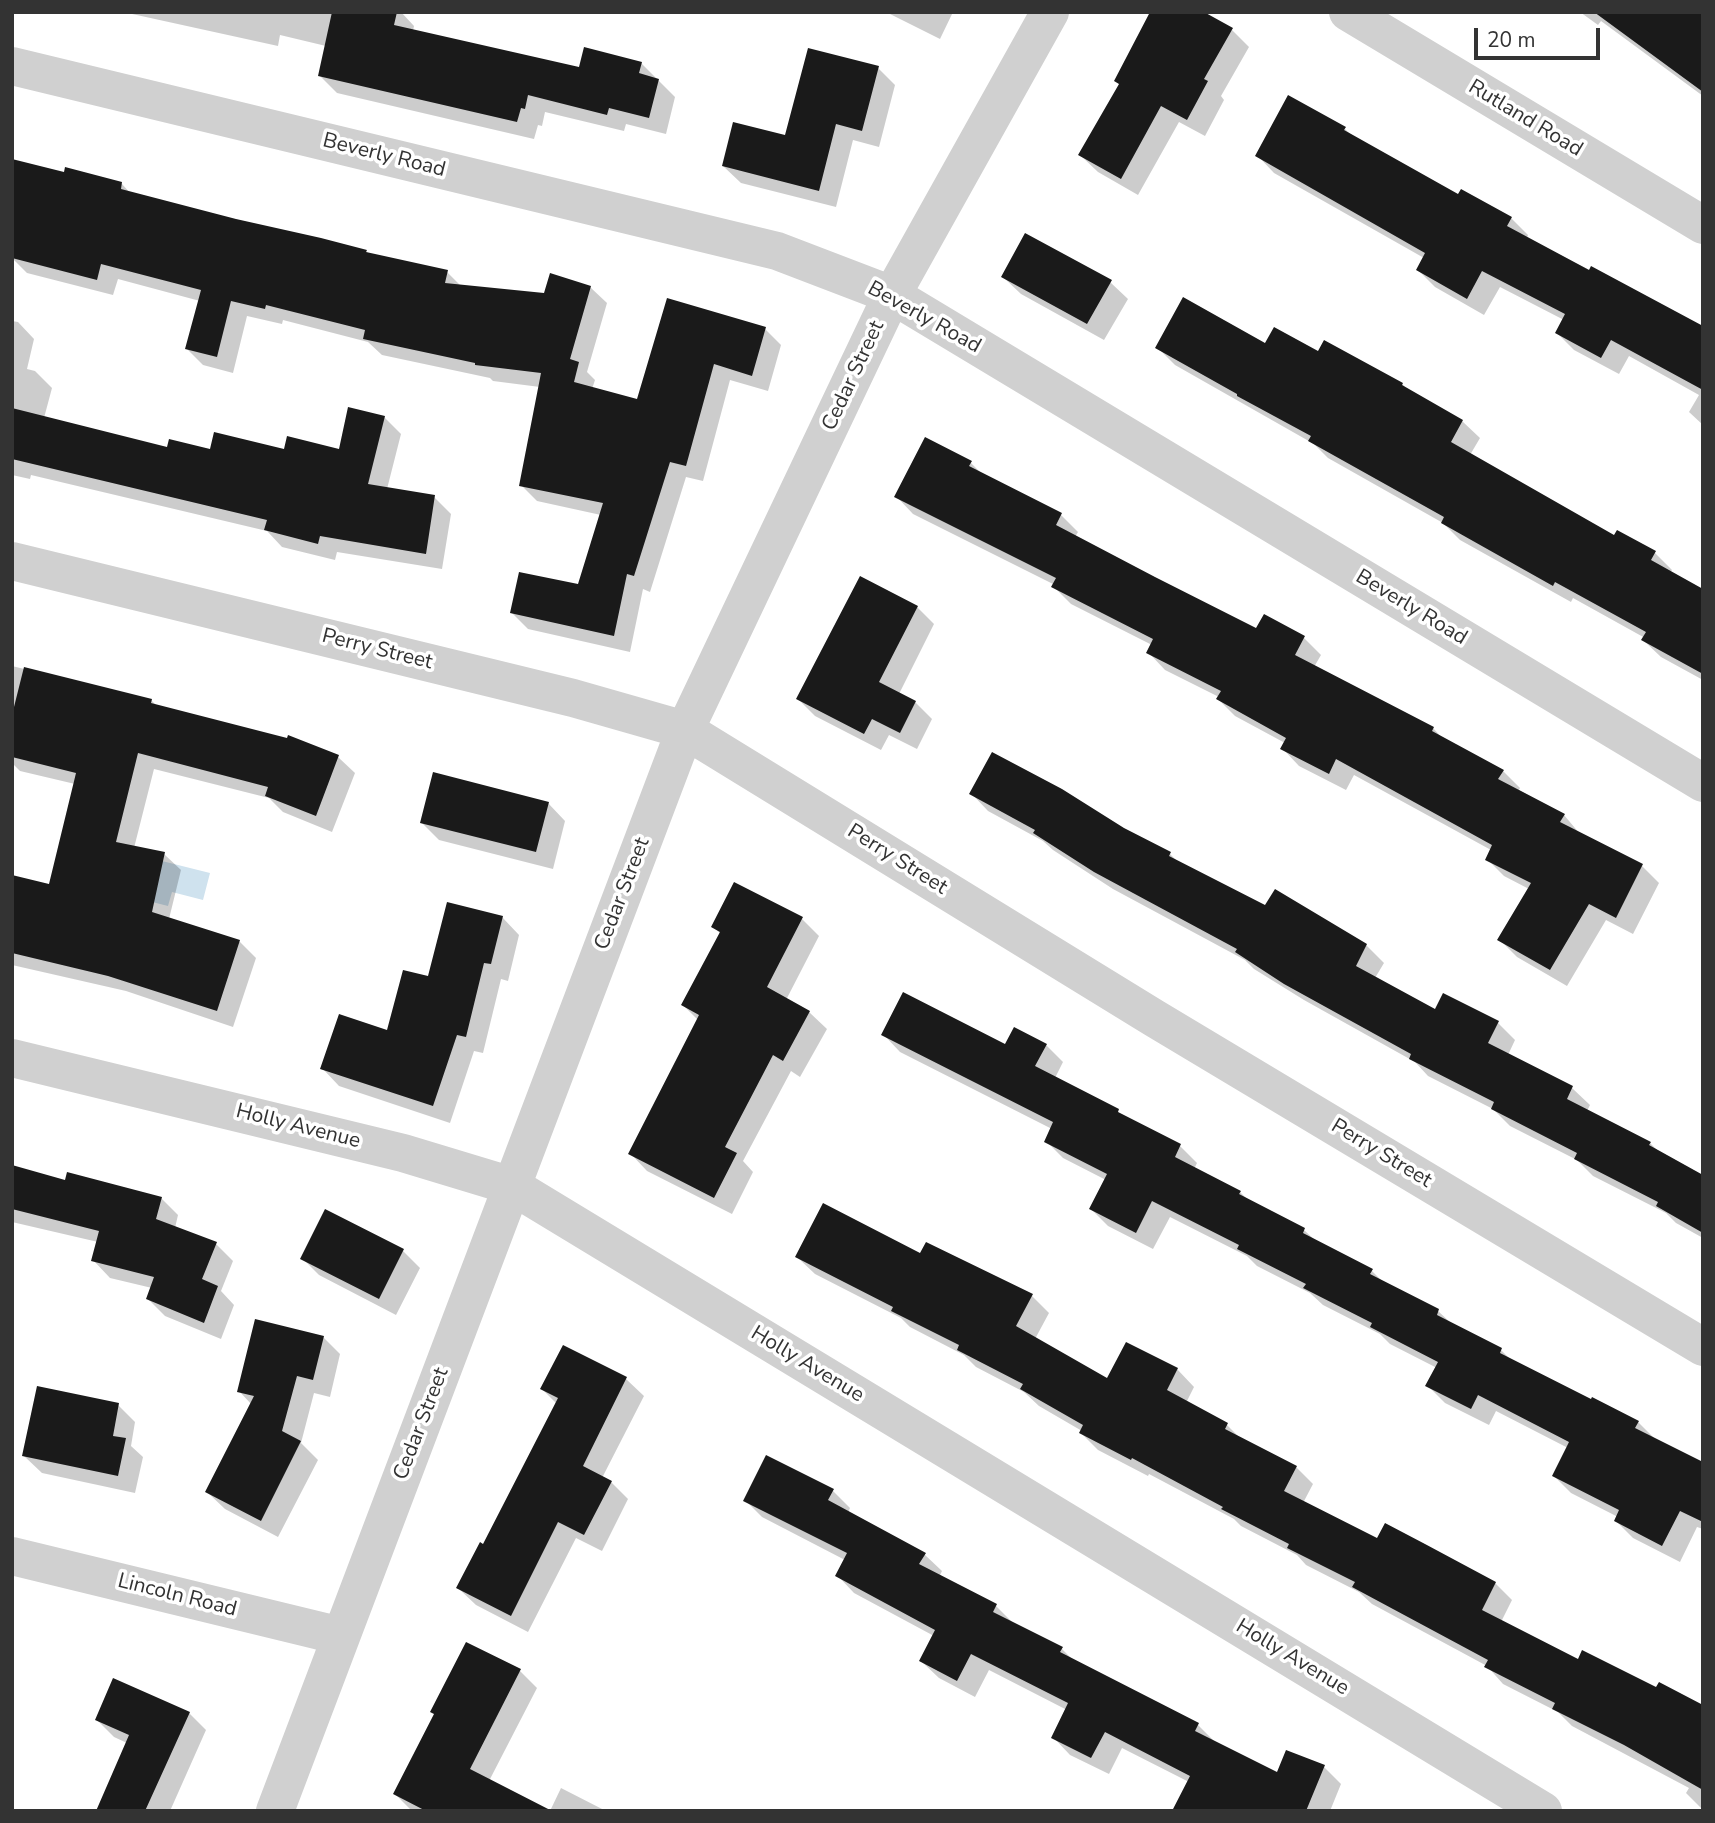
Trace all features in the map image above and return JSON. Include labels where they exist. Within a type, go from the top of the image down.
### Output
[{"type":"street","name":"Cedar Street","points":[[275,1811],[685,730],[892,295],[1050,12]]},
{"type":"street","name":"Rutland Road","points":[[1348,12],[1703,225]]},
{"type":"street","name":"Beverly Road","points":[[12,65],[777,251],[892,295],[1703,783]]},
{"type":"street","name":"Perry Street","points":[[12,561],[573,698],[685,730],[1154,1018],[1703,1347]]},
{"type":"street","name":"Holly Avenue","points":[[12,1058],[404,1153],[512,1186],[1544,1811]]},
{"type":"street","name":"Lincoln Road","points":[[12,1556],[341,1636]]},
{"type":"water","points":[[158,860],[210,873],[203,900],[172,892],[168,906],[148,901]]},
{"type":"building","points":[[332,12],[397,12],[394,25],[579,67],[584,47],[642,62],[639,73],[659,79],[649,118],[609,108],[607,115],[528,95],[525,109],[521,108],[517,122],[318,76]]},
{"type":"building","points":[[1150,12],[1204,12],[1233,28],[1204,79],[1208,81],[1187,120],[1161,106],[1121,179],[1078,155],[1119,84],[1114,81]]},
{"type":"building","points":[[1594,12],[1703,12],[1703,92]]},
{"type":"building","points":[[808,48],[879,66],[862,131],[836,124],[819,191],[722,166],[733,122],[785,135]]},
{"type":"building","points":[[1288,95],[1458,194],[1461,189],[1512,217],[1507,226],[1589,270],[1591,266],[1703,326],[1703,390],[1611,340],[1601,358],[1555,333],[1565,314],[1482,271],[1467,299],[1416,270],[1425,253],[1255,156]]},
{"type":"building","points":[[12,159],[64,172],[65,167],[122,182],[121,189],[321,238],[367,250],[366,252],[448,270],[445,283],[544,293],[550,273],[591,286],[570,359],[579,362],[574,382],[637,399],[667,298],[766,327],[752,376],[714,364],[686,466],[670,462],[634,576],[627,574],[614,636],[510,613],[519,572],[578,584],[603,503],[519,486],[541,373],[475,365],[363,339],[365,330],[266,305],[265,309],[231,301],[217,357],[185,349],[201,290],[101,264],[97,280],[12,258]]},
{"type":"building","points":[[1025,233],[1112,280],[1087,324],[1001,277]]},
{"type":"building","points":[[1183,297],[1265,343],[1274,327],[1318,351],[1324,340],[1403,383],[1402,385],[1463,420],[1451,442],[1614,535],[1617,530],[1656,551],[1651,560],[1703,589],[1703,674],[1641,640],[1646,632],[1555,582],[1553,586],[1441,523],[1444,517],[1308,441],[1311,436],[1155,348]]},
{"type":"building","points":[[348,407],[385,416],[368,484],[435,495],[426,554],[320,536],[318,544],[264,530],[267,520],[12,459],[12,408],[167,447],[169,439],[210,449],[214,432],[284,449],[287,436],[339,449]]},
{"type":"building","points":[[925,437],[972,461],[969,466],[1062,513],[1056,525],[1155,577],[1256,628],[1264,614],[1305,636],[1295,655],[1434,727],[1432,731],[1504,770],[1498,779],[1565,814],[1560,822],[1643,864],[1616,918],[1589,904],[1550,970],[1497,940],[1531,883],[1485,860],[1492,845],[1336,759],[1329,774],[1280,749],[1286,738],[1216,699],[1221,691],[1146,653],[1153,639],[1051,587],[1056,578],[894,497]]},
{"type":"building","points":[[860,576],[918,606],[879,682],[916,701],[900,733],[872,719],[864,734],[796,699]]},
{"type":"building","points":[[24,667],[152,699],[151,703],[287,738],[288,735],[339,755],[316,816],[265,796],[268,787],[138,753],[116,842],[165,852],[152,912],[240,940],[217,1011],[108,976],[12,953],[12,875],[49,884],[76,773],[12,757],[12,715]]},
{"type":"building","points":[[992,752],[1171,852],[1169,856],[1265,905],[1275,889],[1367,944],[1356,966],[1435,1009],[1443,993],[1499,1021],[1488,1043],[1573,1086],[1567,1099],[1651,1142],[1649,1145],[1703,1175],[1703,1233],[1656,1206],[1658,1202],[1574,1159],[1577,1153],[1491,1109],[1494,1102],[1409,1059],[1411,1054],[1284,984],[1235,952],[1237,949],[1094,872],[1033,833],[1035,830],[969,794]]},
{"type":"building","points":[[433,772],[549,802],[536,852],[420,823]]},
{"type":"building","points":[[734,882],[803,917],[767,987],[810,1011],[783,1061],[773,1055],[725,1147],[737,1153],[714,1198],[628,1154],[699,1015],[681,1005],[720,932],[711,927]]},
{"type":"building","points":[[447,902],[503,916],[491,964],[484,963],[466,1037],[457,1035],[433,1106],[320,1069],[339,1014],[387,1030],[403,970],[428,976]]},
{"type":"building","points":[[903,992],[1005,1044],[1014,1027],[1047,1044],[1035,1066],[1181,1144],[1175,1157],[1305,1228],[1303,1233],[1373,1269],[1370,1274],[1439,1309],[1437,1315],[1502,1348],[1500,1353],[1639,1421],[1635,1428],[1703,1462],[1703,1522],[1680,1511],[1662,1546],[1614,1521],[1619,1510],[1552,1476],[1569,1442],[1478,1395],[1471,1409],[1425,1386],[1438,1362],[1370,1327],[1372,1323],[1303,1288],[1306,1284],[1237,1249],[1239,1245],[1152,1201],[1136,1233],[1089,1209],[1107,1174],[1044,1142],[1053,1122],[881,1035]]},
{"type":"building","points":[[12,1165],[65,1180],[67,1172],[162,1197],[156,1219],[217,1242],[202,1279],[218,1286],[204,1323],[146,1299],[154,1277],[91,1261],[99,1231],[12,1209]]},
{"type":"building","points":[[823,1203],[920,1253],[926,1242],[1033,1294],[1016,1326],[1107,1378],[1126,1342],[1178,1368],[1167,1390],[1228,1423],[1225,1429],[1297,1466],[1284,1491],[1377,1538],[1385,1523],[1496,1582],[1482,1610],[1578,1659],[1582,1650],[1656,1687],[1659,1682],[1703,1705],[1703,1790],[1624,1745],[1552,1709],[1555,1703],[1484,1667],[1488,1660],[1352,1587],[1355,1582],[1287,1548],[1289,1544],[1132,1458],[1131,1460],[1079,1433],[1083,1425],[1020,1389],[1023,1384],[957,1350],[959,1345],[891,1311],[893,1307],[795,1257]]},
{"type":"building","points":[[325,1209],[404,1249],[379,1299],[300,1259]]},
{"type":"building","points":[[255,1319],[324,1336],[313,1380],[297,1376],[282,1431],[301,1441],[261,1521],[205,1492],[254,1396],[237,1392]]},
{"type":"building","points":[[563,1345],[627,1377],[583,1466],[612,1481],[584,1535],[558,1522],[511,1616],[456,1588],[480,1542],[483,1544],[558,1398],[540,1389]]},
{"type":"building","points":[[37,1386],[119,1403],[113,1436],[126,1438],[118,1476],[22,1456]]},
{"type":"building","points":[[766,1455],[834,1489],[828,1500],[926,1553],[919,1564],[997,1604],[993,1612],[1063,1647],[1060,1652],[1199,1723],[1195,1731],[1277,1772],[1286,1750],[1325,1765],[1306,1811],[1172,1811],[1190,1776],[1105,1732],[1091,1758],[1051,1738],[1068,1703],[971,1654],[957,1681],[919,1661],[935,1630],[835,1576],[847,1553],[743,1501]]},
{"type":"building","points":[[466,1642],[521,1669],[470,1769],[552,1811],[426,1811],[393,1794],[434,1714],[430,1712]]},
{"type":"building","points":[[113,1678],[190,1712],[145,1811],[96,1811],[129,1735],[95,1720]]}]
